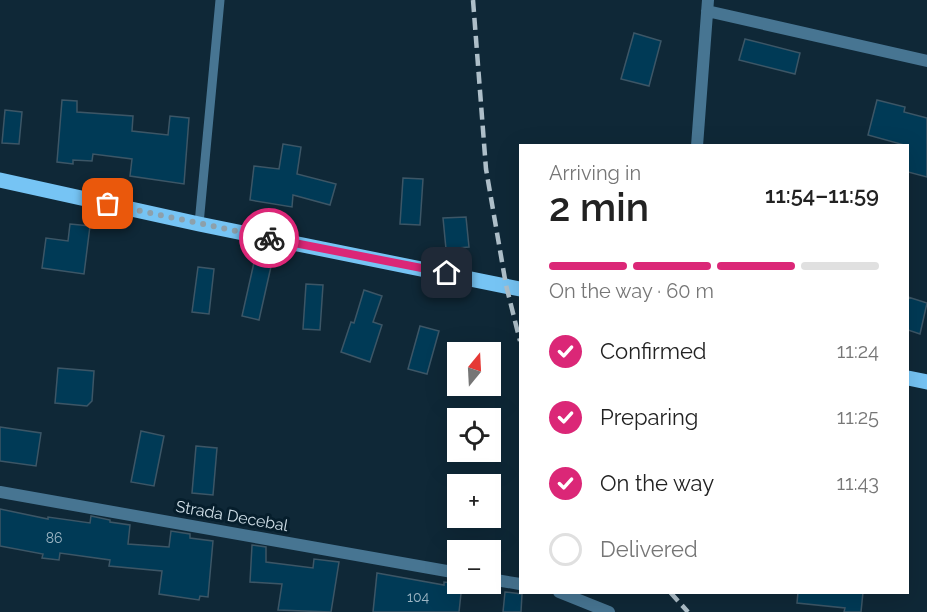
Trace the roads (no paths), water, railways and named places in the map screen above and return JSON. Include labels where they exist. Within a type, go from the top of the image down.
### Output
[{"type":"main road","points":[[0,180],[200,224],[519,289]]},
{"type":"main road","points":[[909,378],[927,382]]},
{"type":"street","points":[[697,144],[708,6],[927,61]]},
{"type":"street","name":"Strada Decebal","points":[[0,492],[447,571]]},
{"type":"street","points":[[501,581],[519,584]]},
{"type":"street","points":[[564,594],[609,612]]},
{"type":"lane","points":[[200,224],[220,0]]},
{"type":"railway","points":[[473,0],[486,169],[506,285],[519,337]]},
{"type":"railway","points":[[672,594],[688,612]]}]
